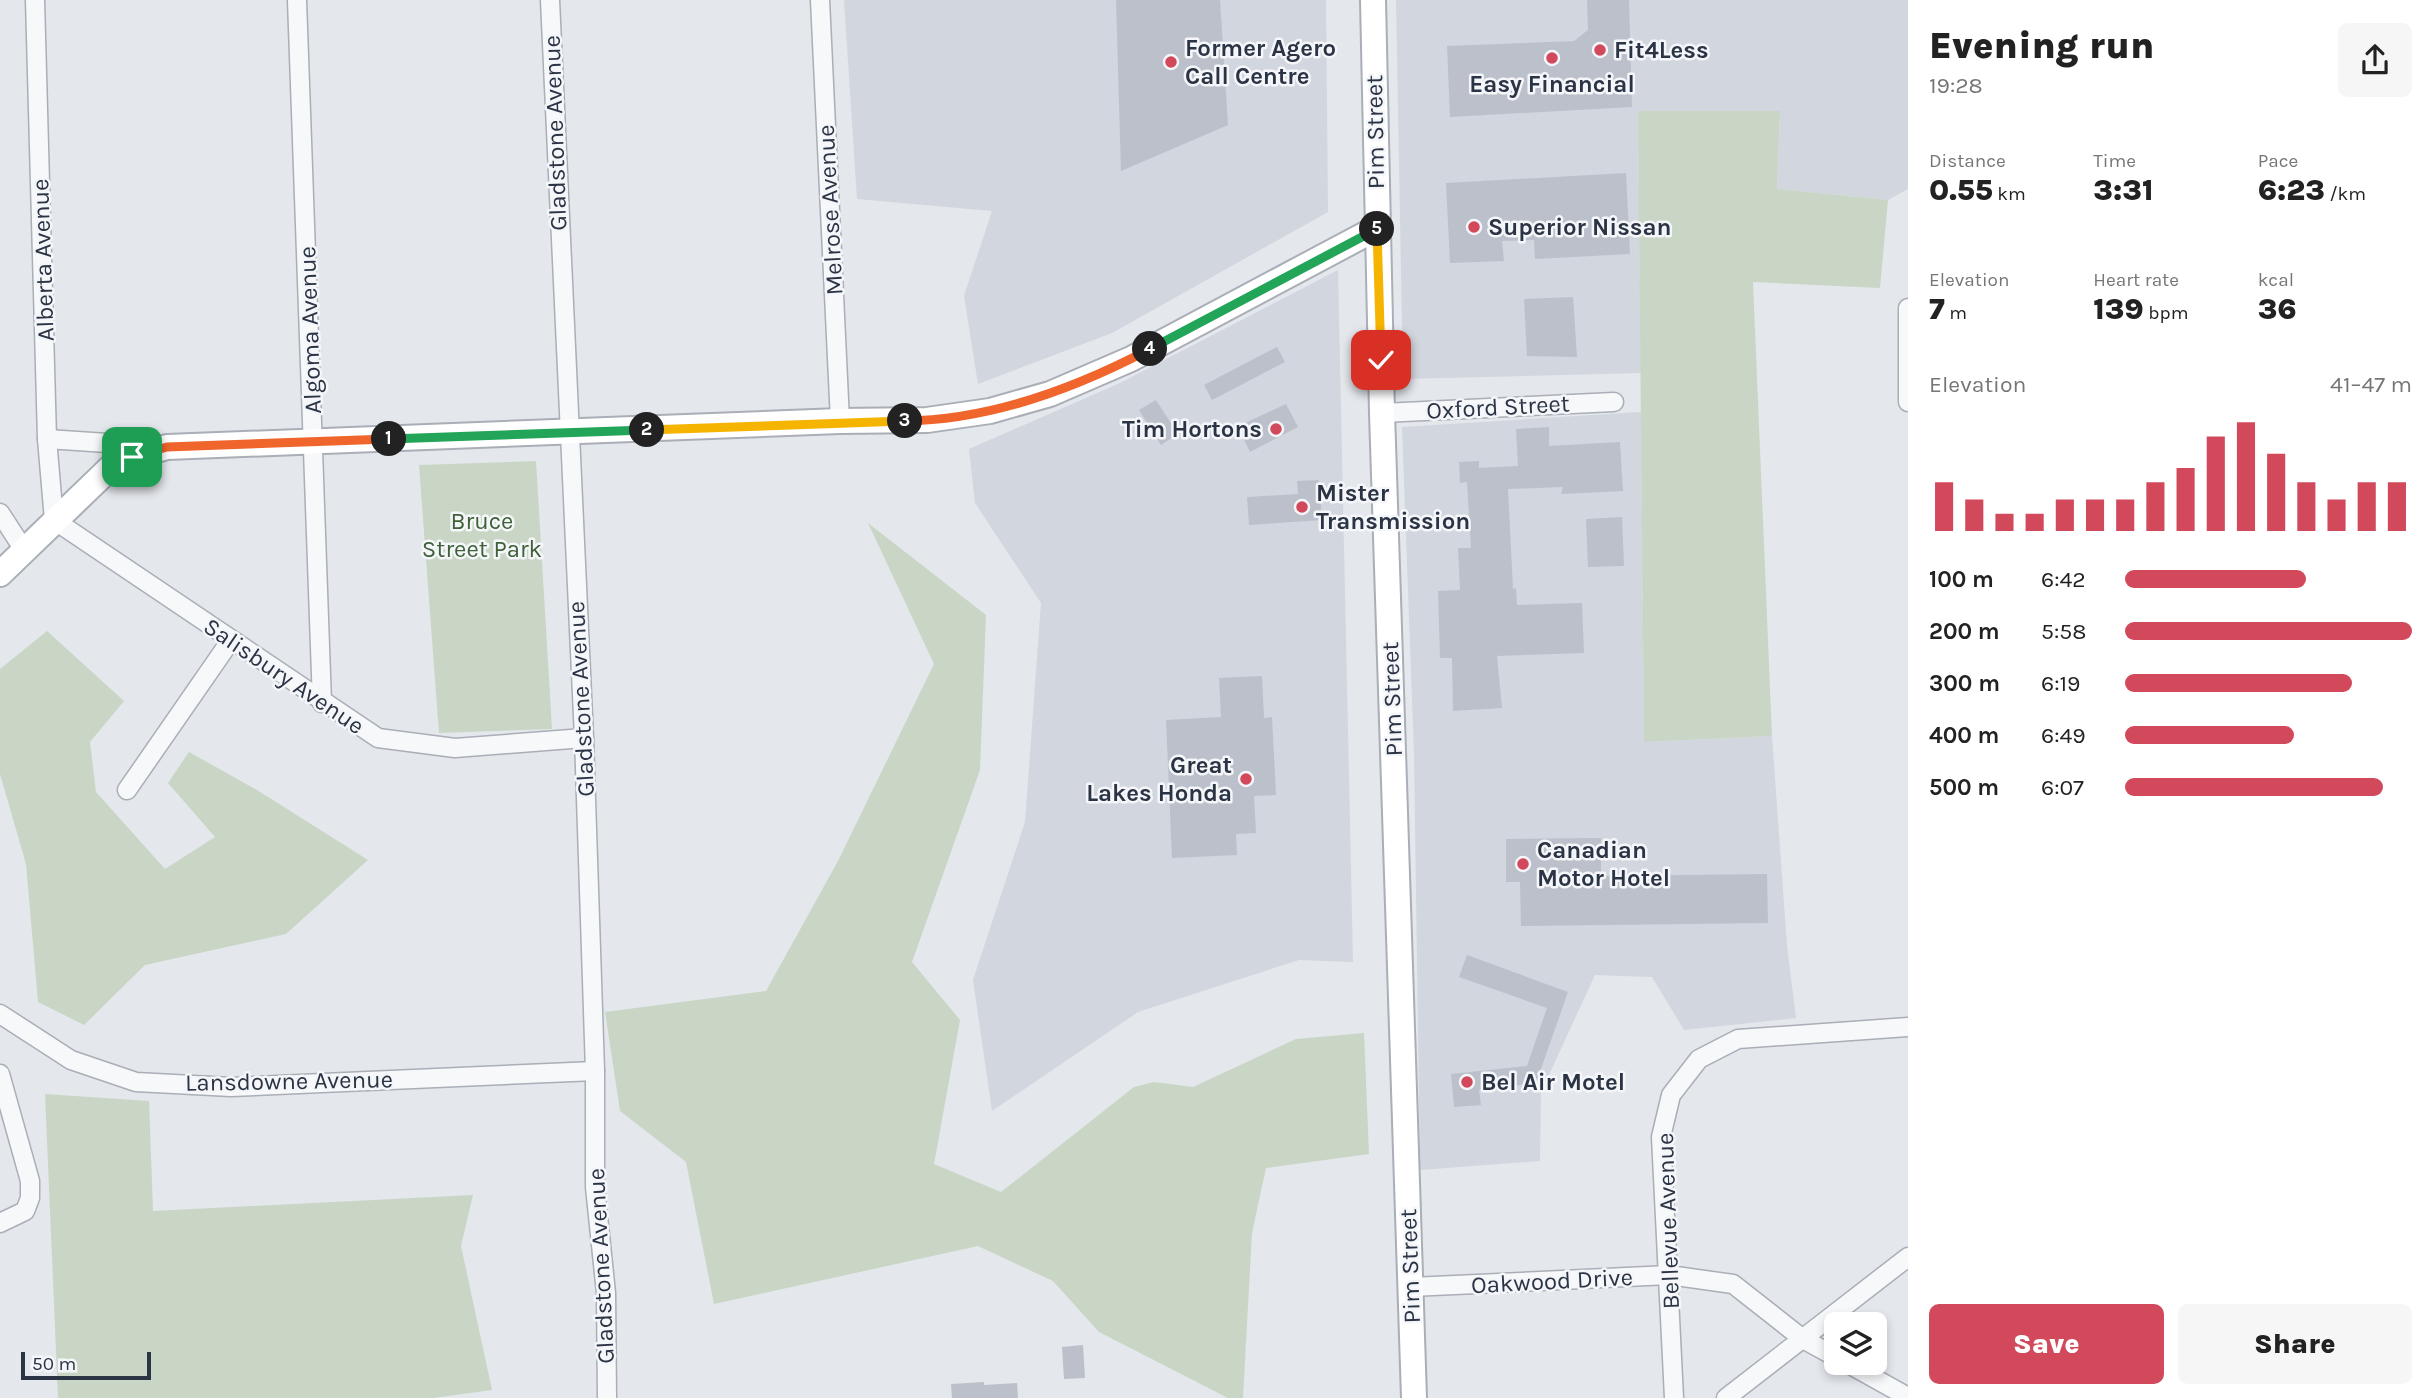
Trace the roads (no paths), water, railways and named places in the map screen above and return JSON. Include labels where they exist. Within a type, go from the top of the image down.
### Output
[{"type":"main road","name":"Pim Street","points":[[1373,0],[1382,413],[1414,1398]]},
{"type":"main road","points":[[0,574],[110,468],[132,457],[167,447],[840,421],[927,421],[990,411],[1050,394],[1125,362],[1377,228]]},
{"type":"street","name":"Alberta Avenue","points":[[35,0],[47,439],[54,520]]},
{"type":"street","name":"Algoma Avenue","points":[[297,0],[315,442],[322,702]]},
{"type":"street","name":"Gladstone Avenue","points":[[550,0],[584,738],[595,1071],[595,1187],[606,1293],[607,1398]]},
{"type":"street","name":"Melrose Avenue","points":[[820,0],[840,421]]},
{"type":"street","points":[[1908,308],[1908,402]]},
{"type":"street","name":"Oxford Street","points":[[1382,413],[1614,402]]},
{"type":"street","points":[[47,439],[167,447]]},
{"type":"street","points":[[0,513],[24,550]]},
{"type":"street","name":"Salisbury Avenue","points":[[54,520],[378,738],[455,748],[584,738]]},
{"type":"street","points":[[127,790],[231,640]]},
{"type":"street","name":"Lansdowne Avenue","points":[[0,1014],[71,1060],[136,1082],[231,1087],[595,1071]]},
{"type":"street","name":"Bellevue Avenue","points":[[1674,1398],[1661,1137],[1671,1096],[1699,1059],[1738,1039],[1908,1027]]},
{"type":"street","points":[[0,1074],[30,1181],[30,1198],[25,1211],[0,1223]]},
{"type":"street","points":[[1726,1398],[1908,1257]]},
{"type":"street","name":"Oakwood Drive","points":[[1411,1287],[1669,1275],[1733,1284],[1803,1339],[1824,1350]]},
{"type":"street","points":[[1869,1375],[1908,1397]]},
{"type":"place","name":"Fit4Less","points":[[1600,50]]},
{"type":"place","name":"Easy Financial","points":[[1552,58]]},
{"type":"place","name":"Former Agero Call Centre","points":[[1171,62]]},
{"type":"place","name":"Superior Nissan","points":[[1474,227]]},
{"type":"place","name":"Tim Hortons","points":[[1276,429]]},
{"type":"place","name":"Mister Transmission","points":[[1302,507]]},
{"type":"place","name":"Great Lakes Honda","points":[[1246,779]]},
{"type":"place","name":"Canadian Motor Hotel","points":[[1523,864]]},
{"type":"place","name":"Bel Air Motel","points":[[1467,1082]]},
{"type":"park label","name":"Bruce Street Park","points":[[482,535]]}]
